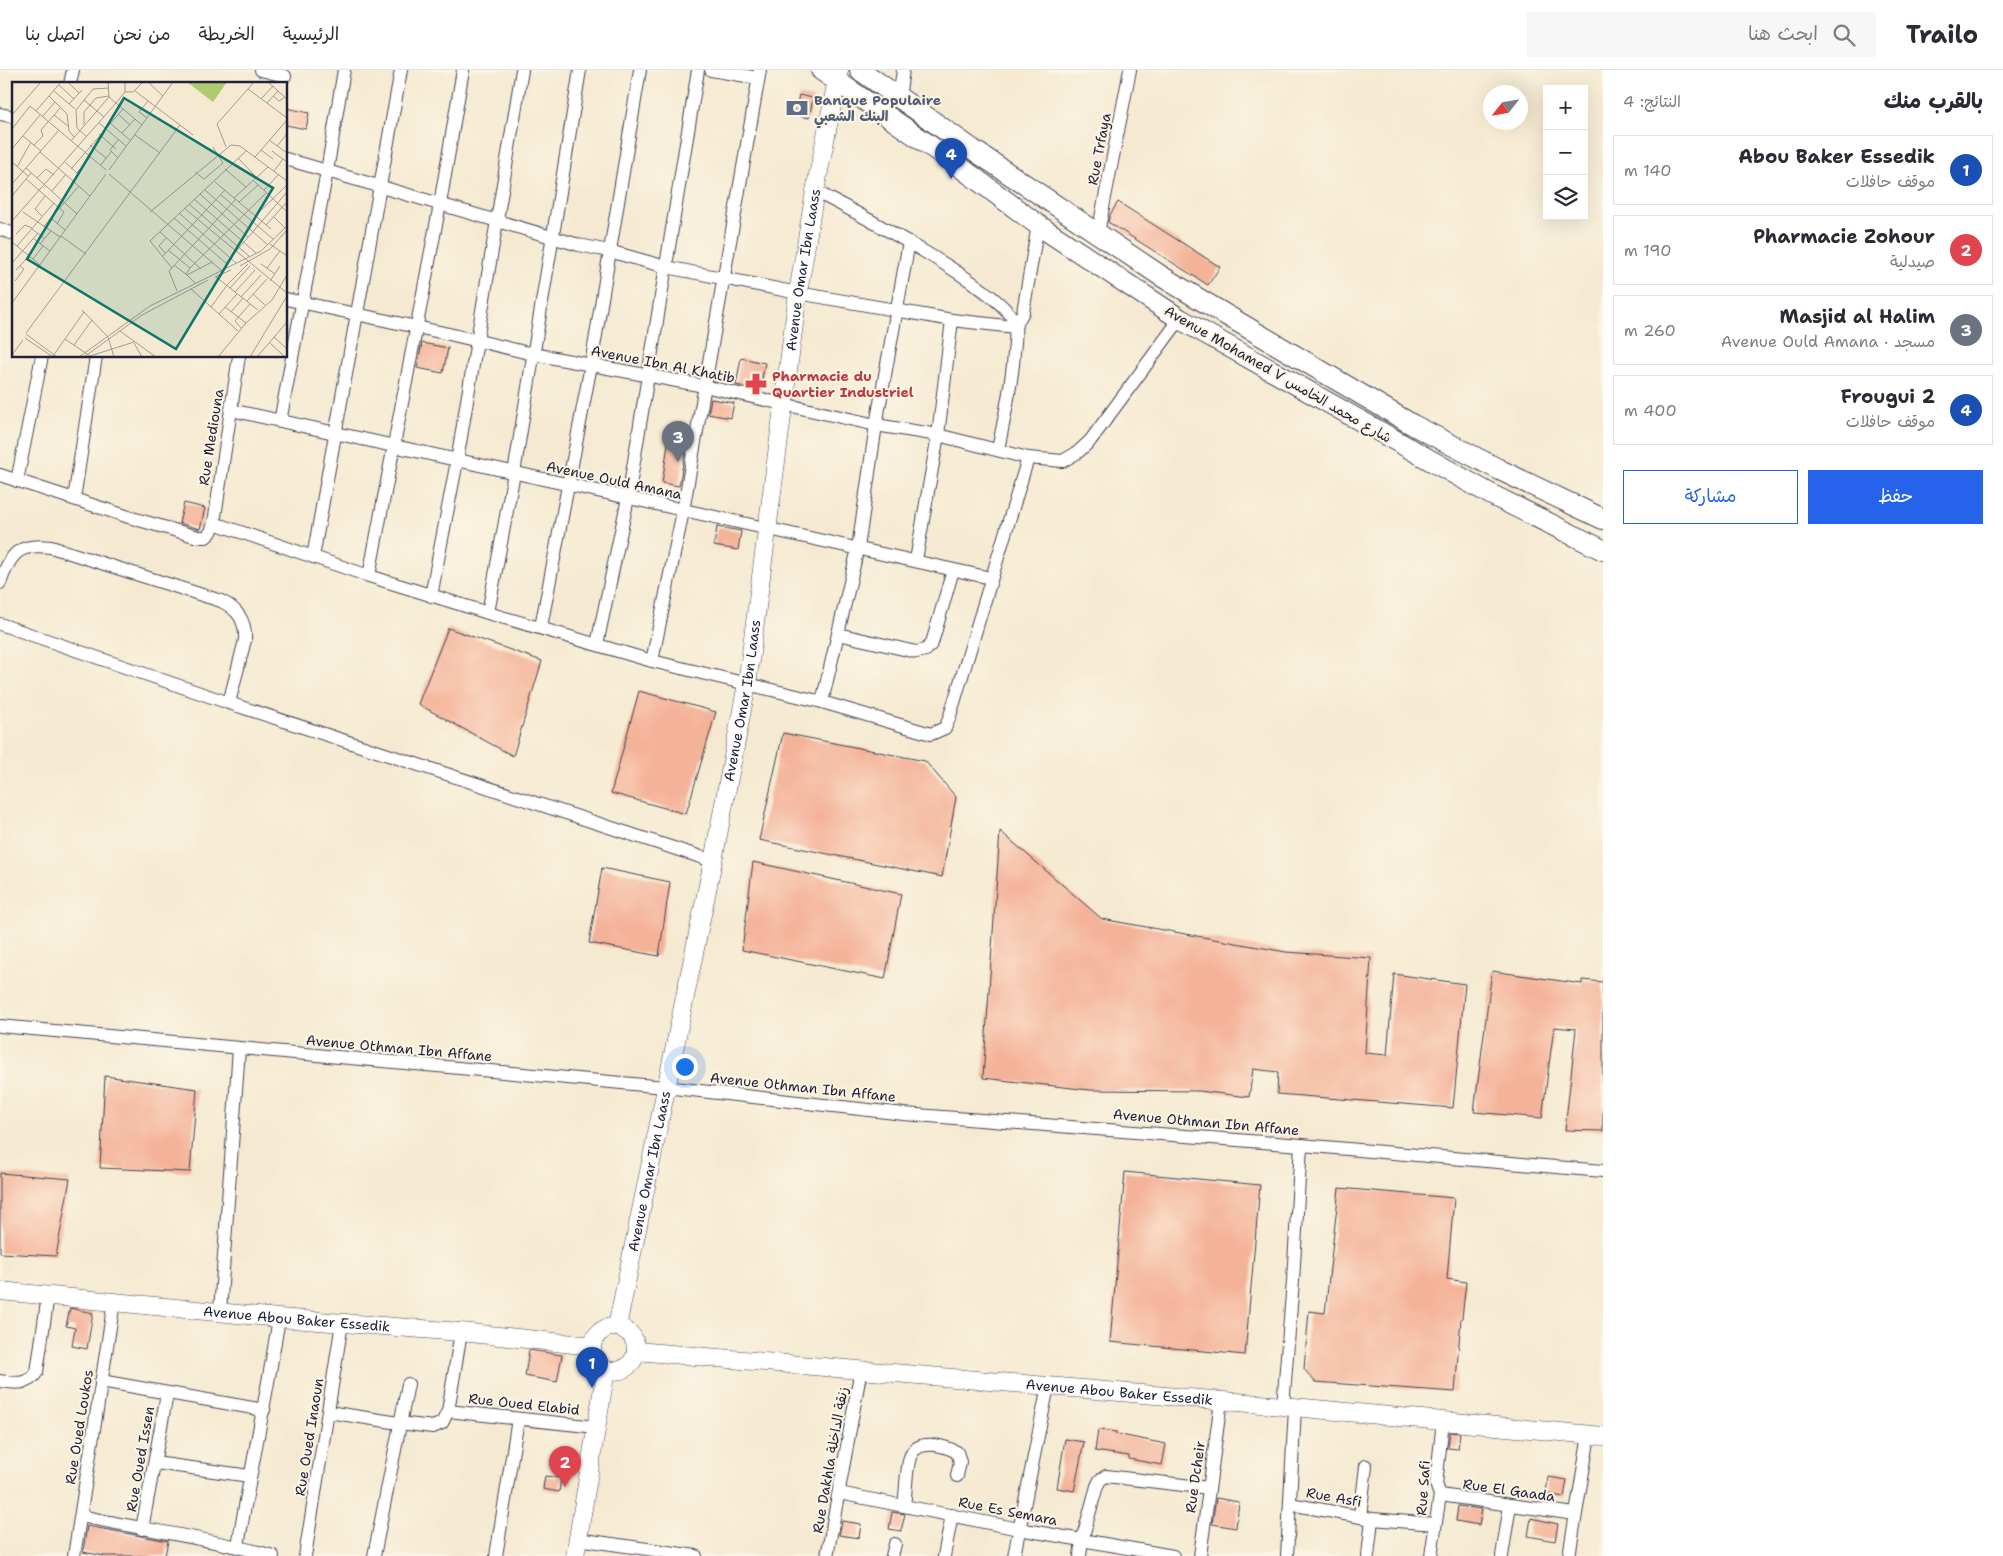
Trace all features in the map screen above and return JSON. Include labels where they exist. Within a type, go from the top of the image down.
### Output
[{"type":"main road","name":"Avenue Mohamed V شارع محمد الخامس","points":[[860,70],[972,149],[1176,286],[1413,425],[1502,471],[1603,519]]},
{"type":"main road","name":"Avenue Mohamed V شارع محمد الخامس","points":[[832,74],[1038,225],[1180,319],[1492,495],[1603,550]]},
{"type":"street","points":[[261,70],[285,76]]},
{"type":"street","points":[[280,422],[344,70]]},
{"type":"street","points":[[313,557],[401,70]]},
{"type":"street","points":[[369,576],[415,326],[440,204],[463,70]]},
{"type":"street","points":[[431,596],[457,461],[522,70]]},
{"type":"street","points":[[488,613],[514,473],[580,70]]},
{"type":"street","points":[[541,627],[591,365],[640,70]]},
{"type":"street","points":[[597,644],[628,498],[698,70]]},
{"type":"street","points":[[652,661],[683,511],[759,74],[711,70]]},
{"type":"street","points":[[899,98],[903,70]]},
{"type":"street","name":"Rue Trfaya","points":[[1098,233],[1130,70]]},
{"type":"street","name":"Avenue Omar Ibn Laass","points":[[617,1326],[747,684],[798,292],[832,74]]},
{"type":"street","points":[[288,160],[553,238],[610,251],[666,267],[952,320],[1015,327]]},
{"type":"street","points":[[815,191],[909,242],[978,287],[1010,314],[1015,327],[1012,378],[998,450]]},
{"type":"street","points":[[1015,327],[1023,312],[1038,225]]},
{"type":"street","points":[[0,229],[12,233]]},
{"type":"street","points":[[822,702],[858,548],[895,309],[909,242]]},
{"type":"street","name":"Avenue Ibn Al Khatib","points":[[288,299],[415,326],[533,354],[704,386],[876,425],[938,435],[1028,458],[1063,462],[1090,441],[1180,319]]},
{"type":"street","points":[[916,560],[938,435],[952,320]]},
{"type":"street","points":[[17,481],[42,358]]},
{"type":"street","points":[[74,499],[96,358]]},
{"type":"street","name":"Rue Mediouna","points":[[214,524],[239,358]]},
{"type":"street","name":"Avenue Ould Amana","points":[[231,410],[991,578]]},
{"type":"street","points":[[0,475],[198,537],[209,535],[214,524],[369,576],[488,613],[652,661],[822,702],[924,734],[938,732],[945,728],[949,719],[1028,458]]},
{"type":"street","points":[[0,583],[12,556],[20,549],[39,546],[51,547],[230,605],[240,615],[246,631],[228,703]]},
{"type":"street","points":[[838,634],[916,652],[926,650],[932,643],[953,570]]},
{"type":"street","points":[[0,624],[228,703],[712,860]]},
{"type":"street","name":"Avenue Othman Ibn Affane","points":[[0,1026],[665,1087],[904,1114],[1603,1171]]},
{"type":"street","points":[[220,1311],[239,1049]]},
{"type":"street","points":[[1287,1556],[1290,1504],[1289,1407],[1293,1281],[1302,1145]]},
{"type":"street","name":"Avenue Abou Baker Essedik","points":[[0,1291],[279,1318],[462,1332],[592,1346]]},
{"type":"street","points":[[0,1381],[24,1383],[33,1378],[37,1372],[48,1295]]},
{"type":"street","name":"Rue Oued Loukos","points":[[74,1556],[114,1302]]},
{"type":"street","points":[[238,1546],[264,1410],[279,1318]]},
{"type":"street","name":"Rue Oued Inaoun","points":[[305,1556],[342,1323]]},
{"type":"street","points":[[617,1326],[623,1328],[633,1338],[636,1351],[631,1363],[626,1368],[619,1371],[606,1370],[595,1360],[592,1346],[597,1334],[610,1327],[617,1326]]},
{"type":"street","points":[[328,1412],[399,1424],[433,1427],[442,1423],[448,1411],[462,1332]]},
{"type":"street","name":"Avenue Abou Baker Essedik","points":[[636,1351],[861,1369],[1596,1436]]},
{"type":"street","name":"Rue Dakhla زنقة الداخلة","points":[[827,1556],[861,1369]]},
{"type":"street","points":[[606,1370],[576,1548],[696,1556]]},
{"type":"street","points":[[101,1381],[264,1410]]},
{"type":"street","points":[[374,1556],[408,1384]]},
{"type":"street","points":[[1014,1556],[1048,1386]]},
{"type":"street","name":"Rue Oued Issen","points":[[142,1530],[167,1394]]},
{"type":"street","name":"Rue Dcheir","points":[[1200,1556],[1221,1401]]},
{"type":"street","name":"Rue Oued Elabid","points":[[448,1411],[596,1427]]},
{"type":"street","points":[[496,1556],[518,1419]]},
{"type":"street","name":"Rue Safi","points":[[1432,1556],[1440,1495],[1436,1484],[1443,1421]]},
{"type":"street","points":[[1569,1556],[1575,1514],[1596,1436]]},
{"type":"street","points":[[904,1506],[910,1456],[918,1447],[933,1444],[957,1452],[960,1462],[957,1476]]},
{"type":"street","points":[[155,1464],[250,1476]]},
{"type":"street","points":[[1366,1466],[1366,1518]]},
{"type":"street","points":[[1080,1556],[1082,1540],[1096,1486],[1106,1476],[1209,1488]]},
{"type":"street","name":"Rue Es Semara","points":[[839,1493],[1019,1529],[1173,1556]]},
{"type":"street","name":"Rue El Gaada","points":[[1440,1495],[1575,1514]]},
{"type":"street","name":"Rue Asfi","points":[[1290,1504],[1366,1518],[1435,1524]]},
{"type":"street","points":[[1502,1556],[1510,1506]]},
{"type":"street","points":[[81,1516],[142,1530],[238,1546],[273,1556]]},
{"type":"street","points":[[944,1556],[952,1516]]},
{"type":"street","name":"Rue Asfi","points":[[1366,1518],[1368,1556]]},
{"type":"building","points":[[799,95],[813,98],[809,118],[794,115]]},
{"type":"building","points":[[288,108],[309,113],[306,129],[288,125]]},
{"type":"building","points":[[1118,202],[1220,267],[1208,285],[1108,222]]},
{"type":"building","points":[[422,343],[448,348],[443,373],[417,368]]},
{"type":"building","points":[[741,358],[765,363],[760,390],[736,385]]},
{"type":"building","points":[[711,399],[734,403],[731,418],[708,414]]},
{"type":"building","points":[[669,438],[687,441],[679,486],[662,483]]},
{"type":"building","points":[[184,503],[205,508],[200,529],[179,523]]},
{"type":"building","points":[[717,527],[741,531],[738,550],[714,546]]},
{"type":"building","points":[[448,628],[542,661],[513,756],[418,704]]},
{"type":"building","points":[[639,691],[716,712],[686,814],[611,793]]},
{"type":"building","points":[[783,733],[925,761],[956,797],[942,877],[759,840]]},
{"type":"building","points":[[1000,831],[1102,919],[1286,952],[1371,958],[1365,1053],[1387,1055],[1394,974],[1465,984],[1453,1108],[1277,1094],[1278,1072],[1253,1069],[1249,1097],[1199,1091],[1090,1090],[983,1078]]},
{"type":"building","points":[[753,862],[901,894],[885,979],[742,950]]},
{"type":"building","points":[[602,868],[670,882],[659,956],[589,943]]},
{"type":"building","points":[[1492,971],[1582,984],[1582,980],[1603,982],[1603,1131],[1565,1130],[1576,1029],[1554,1027],[1542,1118],[1474,1112]]},
{"type":"building","points":[[105,1076],[197,1089],[190,1172],[100,1168]]},
{"type":"building","points":[[1125,1172],[1260,1185],[1245,1355],[1110,1342]]},
{"type":"building","points":[[0,1173],[70,1179],[56,1256],[0,1253]]},
{"type":"building","points":[[1339,1188],[1454,1198],[1447,1279],[1466,1282],[1455,1392],[1315,1382],[1304,1369],[1309,1311],[1325,1313]]},
{"type":"building","points":[[70,1308],[93,1313],[87,1349],[72,1346],[75,1328],[66,1326]]},
{"type":"building","points":[[529,1350],[562,1355],[557,1382],[525,1376]]},
{"type":"building","points":[[1098,1430],[1116,1432],[1116,1434],[1166,1444],[1162,1465],[1129,1459],[1129,1456],[1095,1451]]},
{"type":"building","points":[[1450,1432],[1460,1433],[1458,1449],[1448,1448]]},
{"type":"building","points":[[1065,1439],[1084,1442],[1074,1491],[1057,1488]]},
{"type":"building","points":[[545,1476],[561,1478],[559,1492],[543,1489]]},
{"type":"building","points":[[1548,1477],[1567,1480],[1564,1497],[1546,1494]]},
{"type":"building","points":[[1216,1498],[1239,1502],[1236,1528],[1212,1524]]},
{"type":"building","points":[[1458,1506],[1482,1509],[1479,1525],[1456,1521]]},
{"type":"building","points":[[892,1512],[905,1514],[901,1531],[889,1529]]},
{"type":"building","points":[[1531,1518],[1558,1524],[1555,1541],[1528,1536]]},
{"type":"building","points":[[842,1521],[861,1524],[859,1538],[839,1535]]},
{"type":"building","points":[[87,1526],[168,1541],[165,1556],[104,1556],[83,1552]]},
{"type":"place","name":"Banque Populaire البنك الشعبي","points":[[797,108]]},
{"type":"place","name":"Frougui 2","points":[[951,179]]},
{"type":"place","name":"Pharmacie du Quartier Industriel","points":[[756,384]]},
{"type":"place","name":"Masjid al Halim","points":[[678,462]]},
{"type":"place","name":"Abou Baker Essedik","points":[[592,1388]]},
{"type":"place","name":"Pharmacie Zohour","points":[[565,1487]]}]
